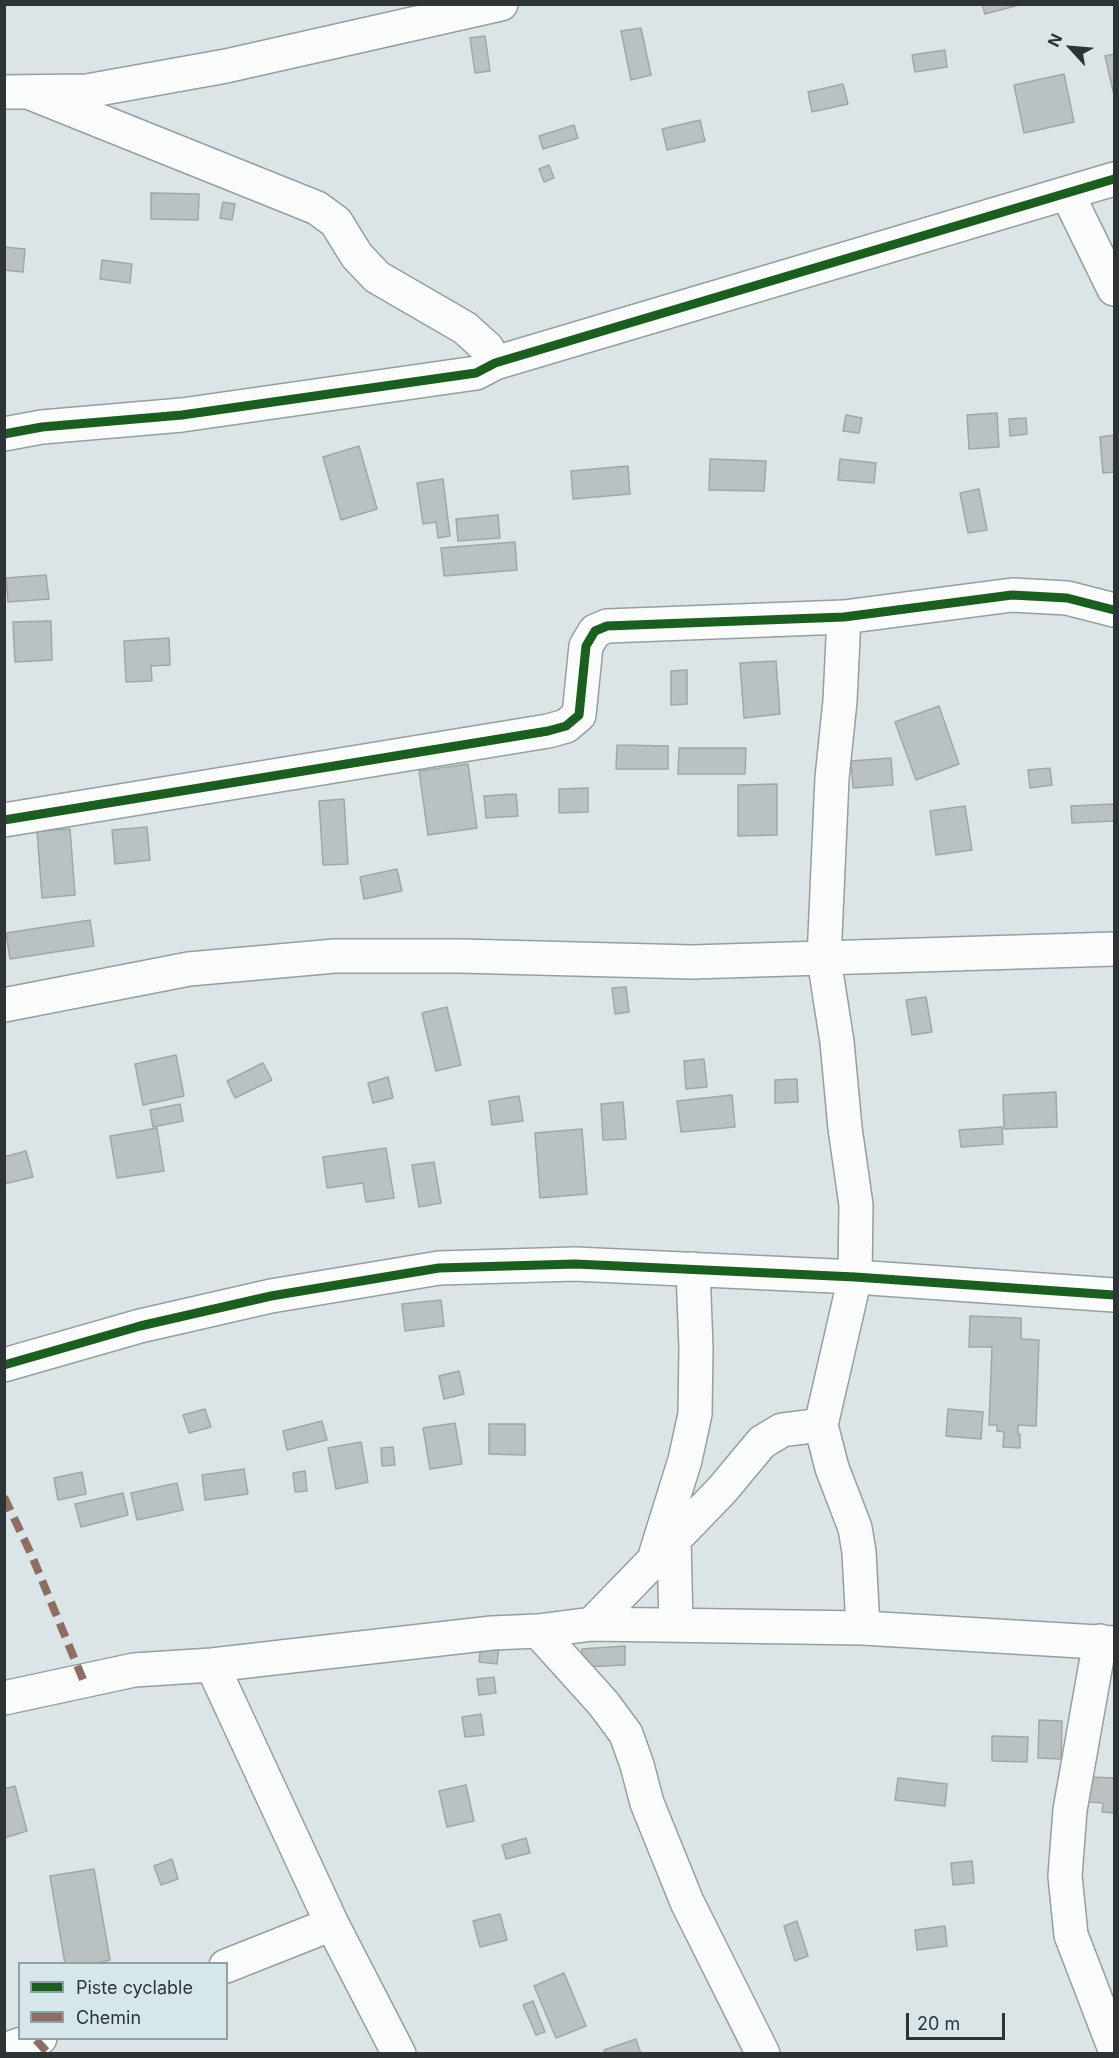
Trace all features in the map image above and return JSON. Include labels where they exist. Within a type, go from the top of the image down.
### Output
[{"type":"street","points":[[16,92],[87,91],[226,66],[501,4]]},
{"type":"street","points":[[16,92],[317,208],[336,222],[357,256],[376,277],[465,328],[487,348],[495,363]]},
{"type":"street","points":[[4,434],[42,427],[182,415],[476,373],[495,363],[1114,179]]},
{"type":"street","points":[[1067,193],[1114,290]]},
{"type":"street","points":[[4,820],[489,741],[566,726],[579,715],[586,646],[595,631],[607,626],[844,617],[1012,595],[1067,598],[1114,610]]},
{"type":"street","points":[[844,617],[840,701],[832,778],[824,959],[837,1042],[845,1128],[856,1204],[855,1276],[821,1425],[832,1468],[855,1528],[859,1552],[863,1628]]},
{"type":"street","points":[[4,1005],[189,969],[335,956],[460,956],[692,962],[1114,950]]},
{"type":"street","points":[[4,1365],[140,1326],[271,1296],[439,1268],[575,1264],[855,1276],[1114,1295]]},
{"type":"street","points":[[676,1625],[664,1550],[695,1414],[696,1348],[693,1269]]},
{"type":"street","points":[[592,1624],[722,1490],[762,1442],[782,1430],[821,1425]]},
{"type":"street","points":[[4,1698],[134,1670],[212,1665],[592,1624],[863,1628],[1107,1642],[1070,1810],[1065,1876],[1071,1935],[1114,2047]]},
{"type":"street","points":[[538,1631],[603,1703],[626,1734],[647,1803],[687,1902],[763,2054]]},
{"type":"street","points":[[212,1665],[332,1924],[399,2054]]},
{"type":"street","points":[[228,1965],[332,1924]]},
{"type":"street","points":[[4,2050],[34,2040]]},
{"type":"building","points":[[982,4],[1023,4],[985,14]]},
{"type":"building","points":[[641,28],[651,75],[631,80],[621,31]]},
{"type":"building","points":[[485,36],[490,71],[475,73],[470,38]]},
{"type":"building","points":[[945,50],[947,67],[915,72],[912,55]]},
{"type":"building","points":[[1114,54],[1114,95],[1105,56]]},
{"type":"building","points":[[1064,74],[1074,122],[1024,133],[1014,85]]},
{"type":"building","points":[[843,84],[848,104],[812,112],[808,92]]},
{"type":"building","points":[[700,120],[705,141],[667,150],[662,129]]},
{"type":"building","points":[[574,125],[578,138],[543,149],[539,136]]},
{"type":"building","points":[[549,165],[554,178],[544,182],[539,169]]},
{"type":"building","points":[[151,193],[199,194],[198,220],[151,219]]},
{"type":"building","points":[[223,202],[235,204],[232,220],[220,218]]},
{"type":"building","points":[[4,247],[25,249],[23,272],[4,270]]},
{"type":"building","points":[[102,260],[132,264],[130,283],[100,279]]},
{"type":"building","points":[[997,413],[999,447],[969,449],[967,415]]},
{"type":"building","points":[[846,415],[862,418],[859,433],[843,431]]},
{"type":"building","points":[[1026,418],[1027,434],[1010,436],[1009,419]]},
{"type":"building","points":[[1114,435],[1114,472],[1103,473],[1100,437]]},
{"type":"building","points":[[359,446],[377,509],[341,520],[323,457]]},
{"type":"building","points":[[710,459],[766,461],[764,491],[709,490]]},
{"type":"building","points":[[840,459],[876,463],[874,483],[838,480]]},
{"type":"building","points":[[628,466],[630,494],[573,499],[571,471]]},
{"type":"building","points":[[443,479],[450,536],[438,538],[436,522],[423,524],[417,483]]},
{"type":"building","points":[[979,489],[987,530],[968,533],[960,493]]},
{"type":"building","points":[[498,515],[500,538],[458,541],[456,519]]},
{"type":"building","points":[[515,542],[517,570],[444,576],[441,548]]},
{"type":"building","points":[[46,575],[49,599],[8,602],[6,578]]},
{"type":"building","points":[[51,621],[52,660],[15,662],[13,622]]},
{"type":"building","points":[[169,638],[170,665],[151,666],[152,681],[126,682],[124,641]]},
{"type":"building","points":[[776,661],[780,714],[744,718],[740,663]]},
{"type":"building","points":[[687,670],[687,704],[671,705],[671,671]]},
{"type":"building","points":[[939,706],[959,764],[916,780],[895,722]]},
{"type":"building","points":[[617,745],[668,746],[668,769],[616,769]]},
{"type":"building","points":[[679,748],[746,748],[745,774],[678,774]]},
{"type":"building","points":[[891,758],[893,785],[853,788],[851,761]]},
{"type":"building","points":[[468,764],[477,828],[428,835],[419,771]]},
{"type":"building","points":[[1050,768],[1052,785],[1030,788],[1028,770]]},
{"type":"building","points":[[777,784],[777,835],[738,836],[738,785]]},
{"type":"building","points":[[588,788],[588,812],[559,813],[559,789]]},
{"type":"building","points":[[516,794],[518,816],[486,818],[484,796]]},
{"type":"building","points":[[344,799],[348,864],[323,865],[319,801]]},
{"type":"building","points":[[1114,804],[1114,821],[1072,823],[1071,806]]},
{"type":"building","points":[[965,806],[972,850],[936,855],[930,811]]},
{"type":"building","points":[[147,827],[150,860],[115,864],[112,830]]},
{"type":"building","points":[[70,829],[75,895],[42,898],[37,831]]},
{"type":"building","points":[[397,869],[402,891],[364,899],[360,877]]},
{"type":"building","points":[[90,920],[94,946],[10,959],[6,933]]},
{"type":"building","points":[[626,987],[629,1012],[615,1014],[612,988]]},
{"type":"building","points":[[926,997],[932,1032],[912,1035],[906,1000]]},
{"type":"building","points":[[447,1007],[461,1065],[436,1071],[422,1013]]},
{"type":"building","points":[[176,1055],[184,1096],[143,1105],[135,1064]]},
{"type":"building","points":[[704,1059],[707,1087],[686,1089],[684,1061]]},
{"type":"building","points":[[263,1063],[272,1080],[235,1098],[227,1081]]},
{"type":"building","points":[[388,1077],[393,1098],[373,1103],[368,1083]]},
{"type":"building","points":[[797,1079],[798,1102],[775,1103],[775,1080]]},
{"type":"building","points":[[1056,1092],[1057,1127],[1004,1129],[1003,1095]]},
{"type":"building","points":[[732,1095],[735,1127],[681,1132],[677,1101]]},
{"type":"building","points":[[519,1096],[523,1121],[492,1125],[489,1101]]},
{"type":"building","points":[[623,1102],[626,1139],[603,1140],[601,1104]]},
{"type":"building","points":[[180,1104],[183,1121],[153,1127],[150,1110]]},
{"type":"building","points":[[1002,1127],[1003,1144],[961,1147],[959,1130]]},
{"type":"building","points":[[157,1128],[164,1171],[117,1178],[110,1136]]},
{"type":"building","points":[[582,1129],[587,1194],[540,1198],[535,1133]]},
{"type":"building","points":[[386,1148],[394,1198],[366,1202],[363,1183],[327,1188],[323,1157]]},
{"type":"building","points":[[26,1151],[33,1177],[4,1184],[4,1157]]},
{"type":"building","points":[[434,1162],[441,1203],[419,1207],[412,1165]]},
{"type":"building","points":[[441,1300],[444,1326],[405,1331],[402,1304]]},
{"type":"building","points":[[970,1316],[1021,1318],[1021,1339],[1039,1340],[1036,1426],[1018,1425],[1020,1448],[1003,1447],[1004,1432],[997,1431],[997,1425],[989,1425],[992,1347],[969,1347]]},
{"type":"building","points":[[459,1371],[464,1394],[444,1399],[439,1376]]},
{"type":"building","points":[[205,1409],[211,1427],[189,1433],[183,1415]]},
{"type":"building","points":[[948,1409],[983,1412],[981,1439],[946,1436]]},
{"type":"building","points":[[322,1421],[327,1440],[287,1450],[283,1431]]},
{"type":"building","points":[[455,1423],[462,1464],[430,1469],[423,1428]]},
{"type":"building","points":[[489,1424],[525,1424],[525,1455],[489,1454]]},
{"type":"building","points":[[361,1442],[368,1482],[336,1489],[328,1448]]},
{"type":"building","points":[[393,1447],[395,1465],[382,1466],[381,1448]]},
{"type":"building","points":[[244,1469],[248,1494],[205,1500],[202,1475]]},
{"type":"building","points":[[305,1471],[307,1491],[295,1492],[293,1473]]},
{"type":"building","points":[[82,1472],[86,1494],[58,1500],[54,1478]]},
{"type":"building","points":[[177,1483],[183,1510],[137,1520],[131,1493]]},
{"type":"building","points":[[123,1493],[128,1515],[81,1527],[75,1504]]},
{"type":"building","points":[[481,1644],[499,1645],[497,1664],[479,1662]]},
{"type":"building","points":[[625,1646],[625,1665],[583,1667],[582,1649]]},
{"type":"building","points":[[494,1677],[496,1693],[479,1695],[477,1679]]},
{"type":"building","points":[[481,1714],[484,1735],[465,1737],[462,1717]]},
{"type":"building","points":[[1039,1720],[1062,1721],[1061,1759],[1038,1758]]},
{"type":"building","points":[[992,1736],[1028,1737],[1027,1762],[992,1761]]},
{"type":"building","points":[[1090,1777],[1114,1778],[1114,1813],[1102,1812],[1103,1803],[1089,1802]]},
{"type":"building","points":[[898,1778],[947,1784],[945,1806],[895,1800]]},
{"type":"building","points":[[466,1785],[474,1821],[447,1827],[439,1791]]},
{"type":"building","points":[[15,1786],[27,1831],[4,1838],[4,1789]]},
{"type":"building","points":[[526,1838],[530,1853],[506,1859],[502,1845]]},
{"type":"building","points":[[172,1859],[178,1879],[161,1885],[154,1866]]},
{"type":"building","points":[[972,1861],[974,1883],[953,1885],[951,1863]]},
{"type":"building","points":[[94,1869],[110,1960],[65,1962],[50,1876]]},
{"type":"building","points":[[500,1914],[507,1940],[480,1947],[473,1921]]},
{"type":"building","points":[[797,1921],[808,1956],[795,1961],[784,1926]]},
{"type":"building","points":[[945,1926],[947,1946],[917,1950],[915,1930]]},
{"type":"building","points":[[564,1973],[586,2026],[556,2038],[534,1986]]},
{"type":"building","points":[[533,2001],[545,2032],[536,2035],[523,2005]]},
{"type":"building","points":[[636,2039],[641,2054],[605,2054],[604,2050]]},
{"type":"marked path","points":[[4,1497],[32,1556],[84,1682]]},
{"type":"marked path","points":[[36,2040],[49,2054]]},
{"type":"cycle path","points":[[4,434],[42,427],[182,415],[476,373],[495,363],[1114,179]]},
{"type":"cycle path","points":[[4,820],[548,731],[566,726],[579,715],[586,646],[595,631],[607,626],[844,617],[1012,595],[1067,598],[1114,610]]},
{"type":"cycle path","points":[[4,1365],[140,1326],[271,1296],[439,1268],[575,1264],[855,1277],[1114,1295]]}]
